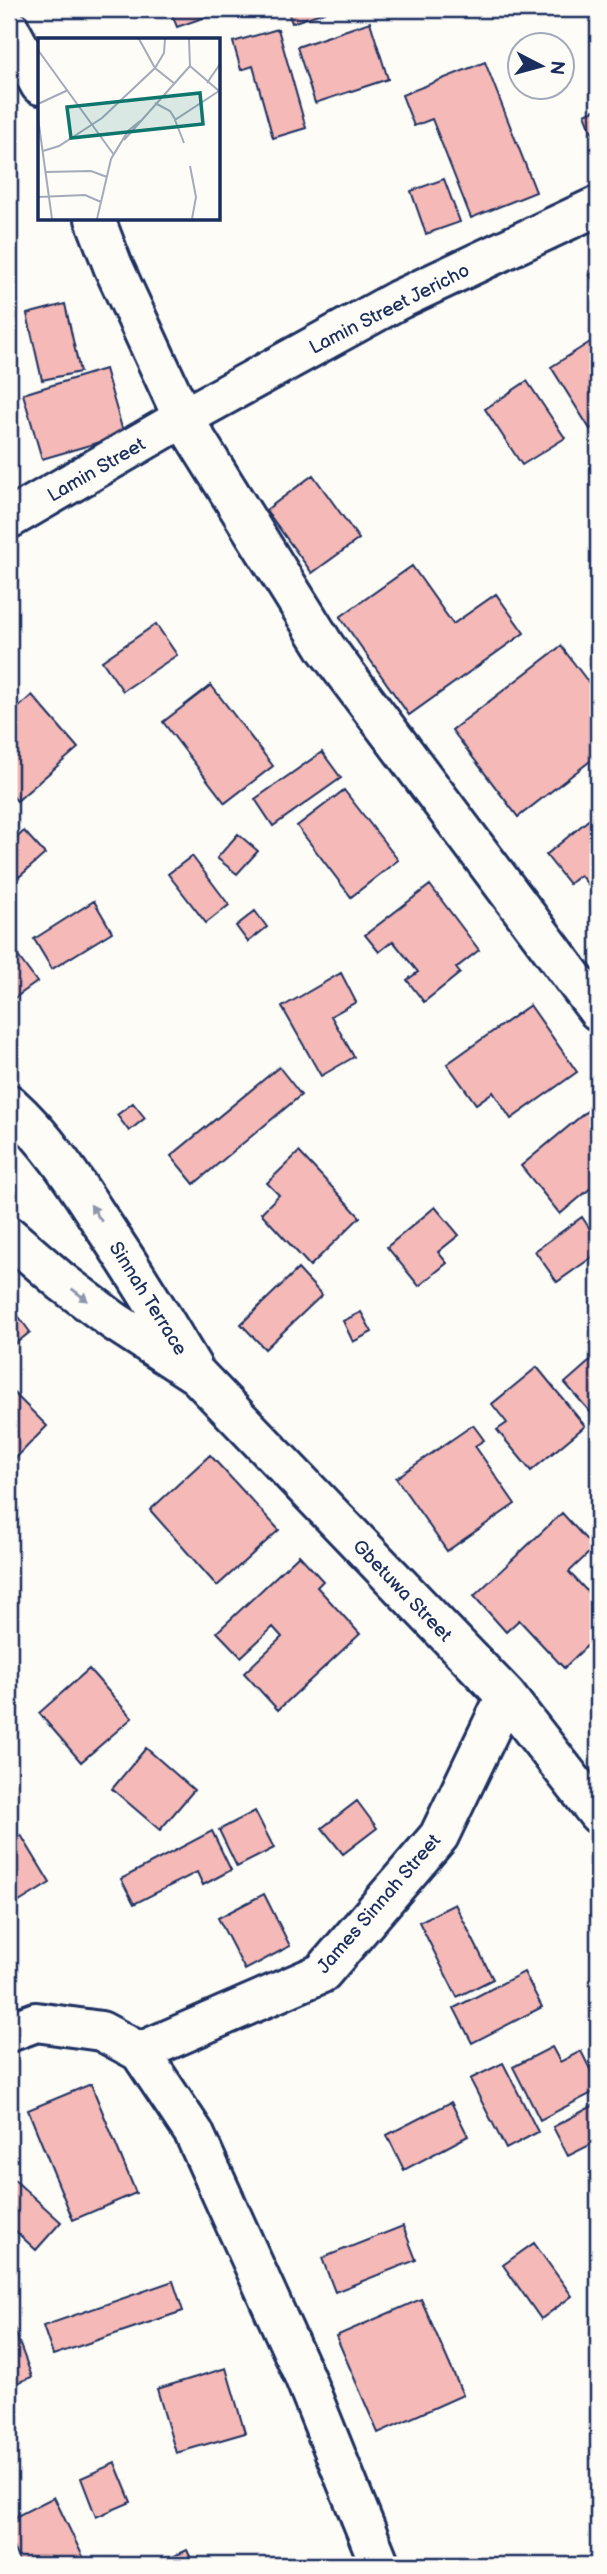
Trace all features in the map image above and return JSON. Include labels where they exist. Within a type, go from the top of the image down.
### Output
[{"type":"street","points":[[9,28],[38,81]]},
{"type":"street","name":"Lamin Street Jericho","points":[[183,418],[398,300],[598,206]]},
{"type":"street","points":[[95,220],[113,266],[183,418],[326,648],[598,1011]]},
{"type":"street","name":"Lamin Street","points":[[9,519],[183,418]]},
{"type":"street","name":"Sinnah Terrace","points":[[9,1104],[70,1173],[143,1285],[197,1375]]},
{"type":"street","name":"Sinnah Terrace","points":[[9,1236],[62,1282],[114,1321],[197,1375]]},
{"type":"street","name":"Gbetuwa Street","points":[[197,1375],[506,1696],[598,1814]]},
{"type":"street","name":"James Sinnah Street","points":[[139,2052],[322,1973],[439,1836],[506,1696]]},
{"type":"street","points":[[9,2032],[36,2022],[101,2031],[139,2052],[194,2133],[304,2376],[380,2565]]},
{"type":"building","points":[[170,9],[228,9],[177,27]]},
{"type":"building","points":[[287,9],[333,9],[292,23]]},
{"type":"building","points":[[517,9],[550,9],[520,18]]},
{"type":"building","points":[[370,22],[388,79],[315,103],[297,47]]},
{"type":"building","points":[[278,29],[306,128],[273,138],[253,66],[241,70],[233,42]]},
{"type":"building","points":[[485,62],[536,192],[471,218],[432,119],[414,126],[402,95]]},
{"type":"building","points":[[598,108],[598,147],[585,114]]},
{"type":"building","points":[[444,179],[460,222],[426,234],[411,191]]},
{"type":"building","points":[[598,269],[598,288],[590,275]]},
{"type":"building","points":[[65,304],[80,372],[42,380],[27,314]]},
{"type":"building","points":[[598,337],[598,424],[590,429],[551,367]]},
{"type":"building","points":[[105,369],[124,435],[42,459],[23,394]]},
{"type":"building","points":[[527,381],[565,438],[522,465],[485,409]]},
{"type":"building","points":[[313,475],[359,539],[312,573],[266,510]]},
{"type":"building","points":[[412,566],[453,624],[496,594],[524,633],[409,715],[340,617]]},
{"type":"building","points":[[156,624],[177,655],[123,691],[102,661]]},
{"type":"building","points":[[561,646],[598,695],[598,755],[518,817],[452,730]]},
{"type":"building","points":[[211,685],[273,766],[225,803],[163,722]]},
{"type":"building","points":[[32,695],[78,748],[17,801],[9,792],[9,716]]},
{"type":"building","points":[[322,752],[341,778],[273,826],[255,799]]},
{"type":"building","points":[[344,790],[398,860],[351,897],[297,826]]},
{"type":"building","points":[[598,812],[598,896],[580,875],[569,884],[546,855]]},
{"type":"building","points":[[24,831],[45,854],[19,877],[9,866],[9,845]]},
{"type":"building","points":[[238,834],[258,851],[237,874],[217,858]]},
{"type":"building","points":[[192,856],[229,905],[206,923],[168,874]]},
{"type":"building","points":[[430,885],[479,950],[456,968],[460,973],[424,1002],[407,980],[418,972],[393,941],[379,952],[365,935]]},
{"type":"building","points":[[94,901],[112,932],[52,969],[34,939]]},
{"type":"building","points":[[255,911],[267,927],[248,942],[236,926]]},
{"type":"building","points":[[9,944],[37,982],[9,1002]]},
{"type":"building","points":[[341,973],[356,1002],[331,1016],[354,1057],[321,1076],[282,1007]]},
{"type":"building","points":[[530,1005],[577,1072],[511,1119],[493,1092],[476,1104],[447,1064]]},
{"type":"building","points":[[279,1067],[301,1095],[194,1184],[171,1156]]},
{"type":"building","points":[[598,1102],[598,1182],[560,1214],[521,1166]]},
{"type":"building","points":[[133,1103],[145,1118],[129,1131],[117,1115]]},
{"type":"building","points":[[299,1152],[360,1217],[310,1266],[261,1213],[279,1195],[267,1183]]},
{"type":"building","points":[[435,1207],[459,1235],[438,1252],[447,1263],[419,1286],[387,1247]]},
{"type":"building","points":[[582,1217],[598,1241],[598,1253],[557,1282],[535,1251]]},
{"type":"building","points":[[298,1269],[322,1295],[265,1349],[241,1324]]},
{"type":"building","points":[[9,1303],[30,1332],[9,1349]]},
{"type":"building","points":[[361,1312],[372,1332],[353,1342],[343,1321]]},
{"type":"building","points":[[598,1354],[598,1421],[565,1383]]},
{"type":"building","points":[[537,1367],[585,1426],[531,1471],[497,1430],[507,1423],[492,1404]]},
{"type":"building","points":[[9,1388],[47,1426],[12,1462],[9,1459]]},
{"type":"building","points":[[473,1425],[484,1440],[475,1446],[515,1504],[447,1551],[396,1478]]},
{"type":"building","points":[[210,1455],[279,1530],[217,1586],[150,1510]]},
{"type":"building","points":[[598,1499],[598,1518],[589,1505]]},
{"type":"building","points":[[562,1513],[594,1548],[569,1572],[598,1603],[598,1635],[564,1668],[519,1620],[506,1632],[474,1596]]},
{"type":"building","points":[[299,1555],[323,1581],[317,1587],[360,1634],[278,1710],[244,1673],[282,1637],[273,1627],[241,1657],[217,1632]]},
{"type":"building","points":[[89,1669],[132,1718],[81,1762],[39,1713]]},
{"type":"building","points":[[146,1748],[194,1790],[160,1830],[112,1789]]},
{"type":"building","points":[[357,1801],[377,1828],[343,1854],[322,1828]]},
{"type":"building","points":[[255,1811],[274,1848],[237,1867],[219,1830]]},
{"type":"building","points":[[212,1831],[231,1870],[203,1885],[197,1872],[134,1904],[121,1879]]},
{"type":"building","points":[[21,1835],[50,1883],[9,1908],[9,1843]]},
{"type":"building","points":[[264,1894],[290,1946],[245,1970],[218,1918]]},
{"type":"building","points":[[455,1904],[493,1979],[457,1997],[419,1922]]},
{"type":"building","points":[[524,1972],[542,2007],[472,2043],[454,2008]]},
{"type":"building","points":[[552,2047],[560,2062],[581,2051],[598,2090],[540,2120],[513,2067]]},
{"type":"building","points":[[503,2063],[538,2132],[506,2149],[470,2079]]},
{"type":"building","points":[[91,2084],[136,2193],[73,2220],[28,2110]]},
{"type":"building","points":[[451,2102],[468,2136],[404,2170],[387,2135]]},
{"type":"building","points":[[598,2103],[598,2141],[568,2156],[553,2127]]},
{"type":"building","points":[[9,2175],[61,2222],[36,2250],[9,2225]]},
{"type":"building","points":[[403,2226],[416,2260],[335,2292],[322,2258]]},
{"type":"building","points":[[534,2243],[572,2296],[541,2319],[503,2265]]},
{"type":"building","points":[[173,2281],[183,2311],[53,2355],[43,2326]]},
{"type":"building","points":[[421,2299],[463,2395],[378,2433],[336,2336]]},
{"type":"building","points":[[9,2319],[32,2377],[9,2386]]},
{"type":"building","points":[[226,2368],[245,2433],[176,2453],[157,2389]]},
{"type":"building","points":[[115,2463],[131,2502],[96,2517],[81,2478]]},
{"type":"building","points":[[54,2497],[87,2565],[21,2565],[9,2539],[9,2520]]},
{"type":"building","points":[[187,2550],[194,2565],[155,2565]]}]
